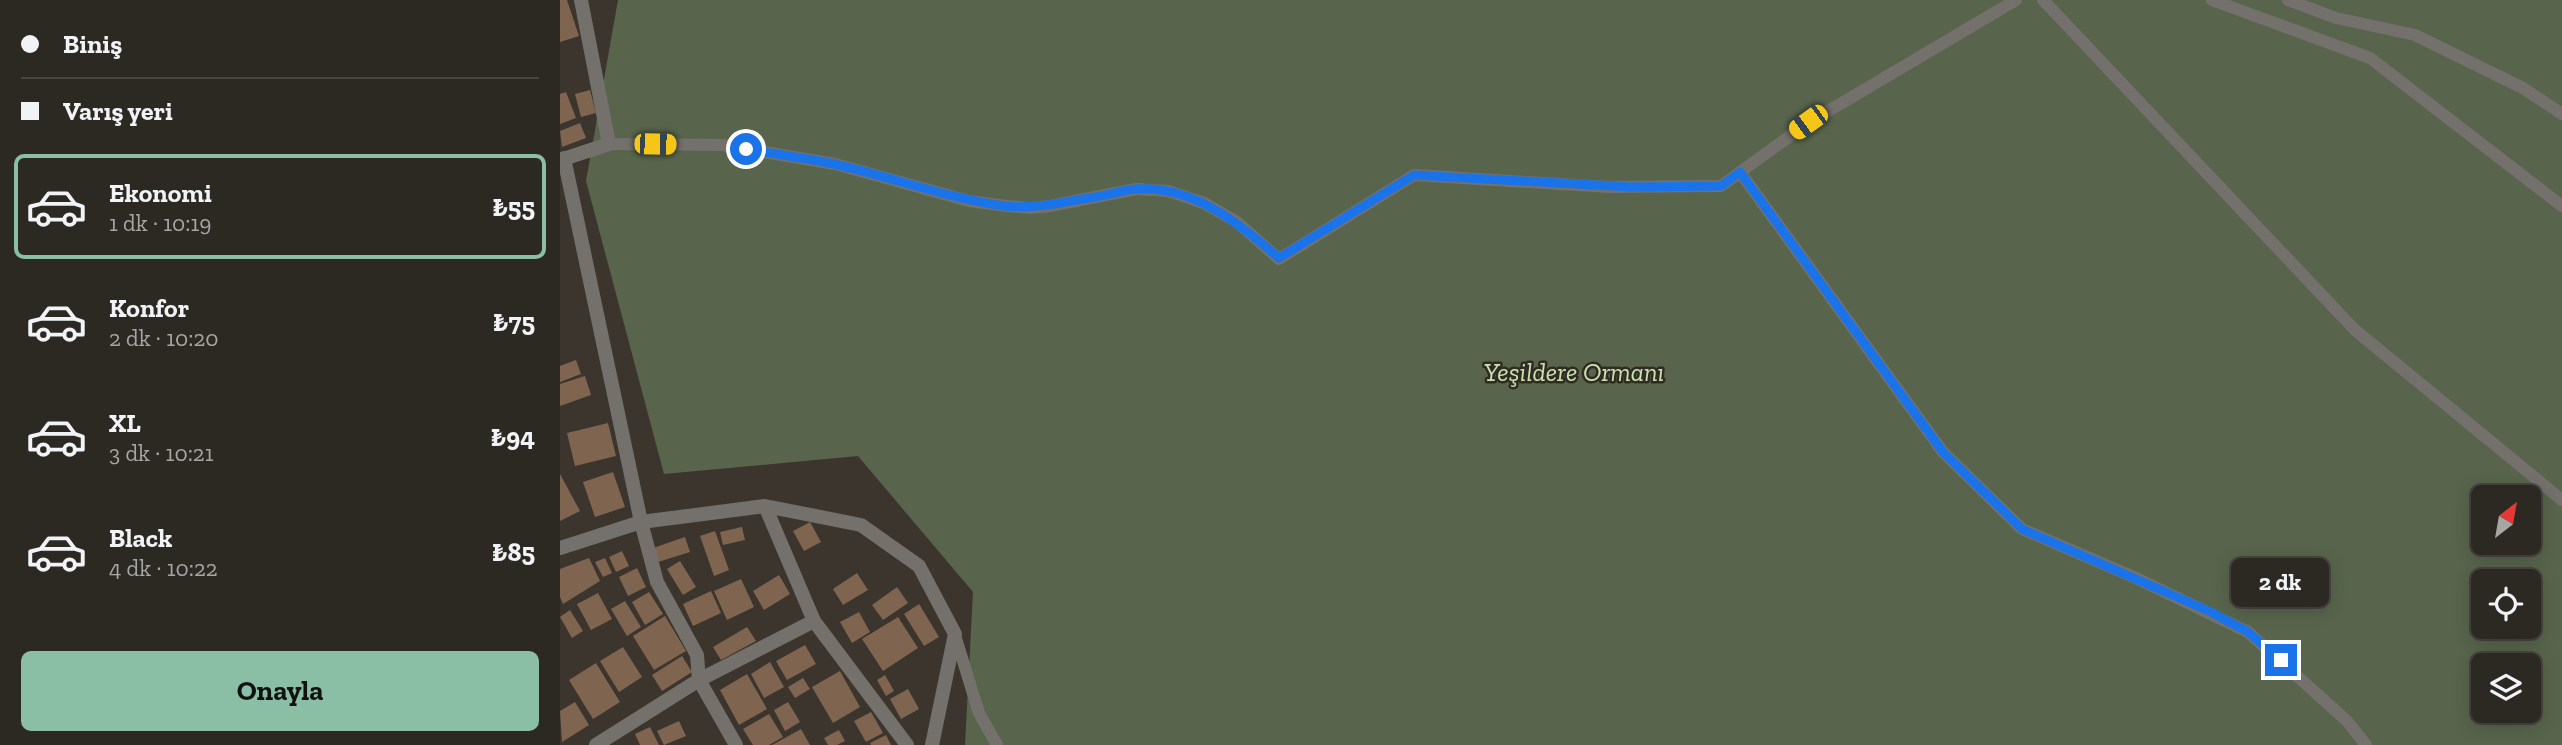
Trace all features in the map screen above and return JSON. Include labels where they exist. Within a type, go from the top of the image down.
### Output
[{"type":"street","points":[[581,0],[609,144],[562,159],[641,522],[657,582],[697,655],[699,680],[736,745]]},
{"type":"street","points":[[765,506],[814,621],[907,745]]},
{"type":"street","points":[[560,548],[641,522],[765,506],[861,525],[919,566],[955,634],[932,745]]},
{"type":"street","points":[[596,745],[699,680],[814,621]]},
{"type":"lane","points":[[609,144],[723,145],[835,164],[969,201],[1007,206],[1050,206],[1136,189],[1168,191],[1204,203],[1237,222],[1279,258],[1414,175],[1609,187],[1721,186],[1808,122],[2016,0]]},
{"type":"lane","points":[[2043,0],[2355,330],[2562,500]]},
{"type":"lane","points":[[2212,0],[2371,58],[2562,206]]},
{"type":"lane","points":[[2288,0],[2336,18],[2415,35],[2523,88],[2562,114]]},
{"type":"lane","points":[[1740,172],[1943,452],[2022,529],[2148,584],[2248,632],[2347,721],[2366,745]]},
{"type":"lane","points":[[955,634],[979,713],[997,745]]},
{"type":"green space","name":"Yeşildere Ormanı","points":[[618,0],[2562,0],[2562,745],[965,745],[973,592],[858,456],[664,474],[586,181]]},
{"type":"building","points":[[560,0],[567,0],[579,36],[560,42]]},
{"type":"building","points":[[590,90],[596,113],[581,117],[575,94]]},
{"type":"building","points":[[566,92],[576,118],[560,124],[560,94]]},
{"type":"building","points":[[580,123],[586,138],[562,147],[560,131]]},
{"type":"building","points":[[576,360],[581,374],[560,382],[560,366]]},
{"type":"building","points":[[585,376],[591,395],[560,406],[560,384]]},
{"type":"building","points":[[608,423],[616,456],[575,466],[567,433]]},
{"type":"building","points":[[613,472],[625,507],[595,517],[583,482]]},
{"type":"building","points":[[560,474],[580,511],[560,521]]},
{"type":"building","points":[[810,522],[821,542],[804,551],[793,531]]},
{"type":"building","points":[[742,527],[745,540],[723,545],[720,532]]},
{"type":"building","points":[[715,531],[729,570],[714,576],[700,536]]},
{"type":"building","points":[[685,537],[690,552],[658,562],[653,548]]},
{"type":"building","points":[[622,551],[629,566],[616,572],[609,557]]},
{"type":"building","points":[[589,558],[600,581],[563,604],[560,597],[560,569]]},
{"type":"building","points":[[605,558],[612,573],[603,577],[595,562]]},
{"type":"building","points":[[680,561],[696,587],[683,595],[667,569]]},
{"type":"building","points":[[637,568],[646,587],[628,596],[619,577]]},
{"type":"building","points":[[857,573],[868,590],[843,605],[833,589]]},
{"type":"building","points":[[779,575],[790,594],[764,610],[753,591]]},
{"type":"building","points":[[741,579],[754,607],[727,620],[714,591]]},
{"type":"building","points":[[897,587],[908,603],[883,620],[872,605]]},
{"type":"building","points":[[711,591],[721,613],[693,626],[683,604]]},
{"type":"building","points":[[649,592],[663,614],[645,625],[632,602]]},
{"type":"building","points":[[598,593],[612,619],[591,630],[577,604]]},
{"type":"building","points":[[625,601],[641,627],[627,636],[611,609]]},
{"type":"building","points":[[919,604],[939,637],[924,646],[904,614]]},
{"type":"building","points":[[570,610],[583,631],[572,638],[560,617]]},
{"type":"building","points":[[859,612],[870,632],[852,643],[840,622]]},
{"type":"building","points":[[665,616],[686,651],[654,670],[633,636]]},
{"type":"building","points":[[898,617],[918,648],[883,671],[862,639]]},
{"type":"building","points":[[747,627],[756,641],[721,660],[713,647]]},
{"type":"building","points":[[805,645],[816,664],[787,680],[776,661]]},
{"type":"building","points":[[623,647],[642,677],[619,692],[600,661]]},
{"type":"building","points":[[682,656],[692,672],[662,691],[652,675]]},
{"type":"building","points":[[770,662],[784,687],[764,698],[751,674]]},
{"type":"building","points":[[596,663],[620,702],[593,719],[569,680]]},
{"type":"building","points":[[840,671],[860,707],[833,723],[812,687]]},
{"type":"building","points":[[747,674],[767,709],[739,725],[720,690]]},
{"type":"building","points":[[885,675],[894,691],[886,696],[877,680]]},
{"type":"building","points":[[803,678],[810,689],[795,698],[788,687]]},
{"type":"building","points":[[908,689],[919,709],[901,719],[890,699]]},
{"type":"building","points":[[575,702],[589,725],[562,742],[560,711]]},
{"type":"building","points":[[788,702],[800,722],[785,731],[774,710]]},
{"type":"building","points":[[871,712],[883,733],[866,742],[854,721]]},
{"type":"building","points":[[769,714],[783,737],[769,745],[753,745],[743,729]]},
{"type":"building","points":[[679,721],[686,736],[664,745],[657,731]]},
{"type":"building","points":[[650,727],[659,745],[640,745],[635,734]]},
{"type":"building","points":[[801,729],[810,745],[772,745]]},
{"type":"building","points":[[839,730],[845,741],[828,745],[824,738]]},
{"type":"building","points":[[886,735],[891,745],[871,745],[870,743]]},
{"type":"route","points":[[746,149],[835,164],[969,201],[1007,206],[1050,206],[1136,189],[1168,191],[1204,203],[1237,222],[1279,258],[1414,175],[1632,187],[1721,186],[1740,172],[1943,452],[2022,529],[2211,612],[2248,632],[2281,660]]}]
